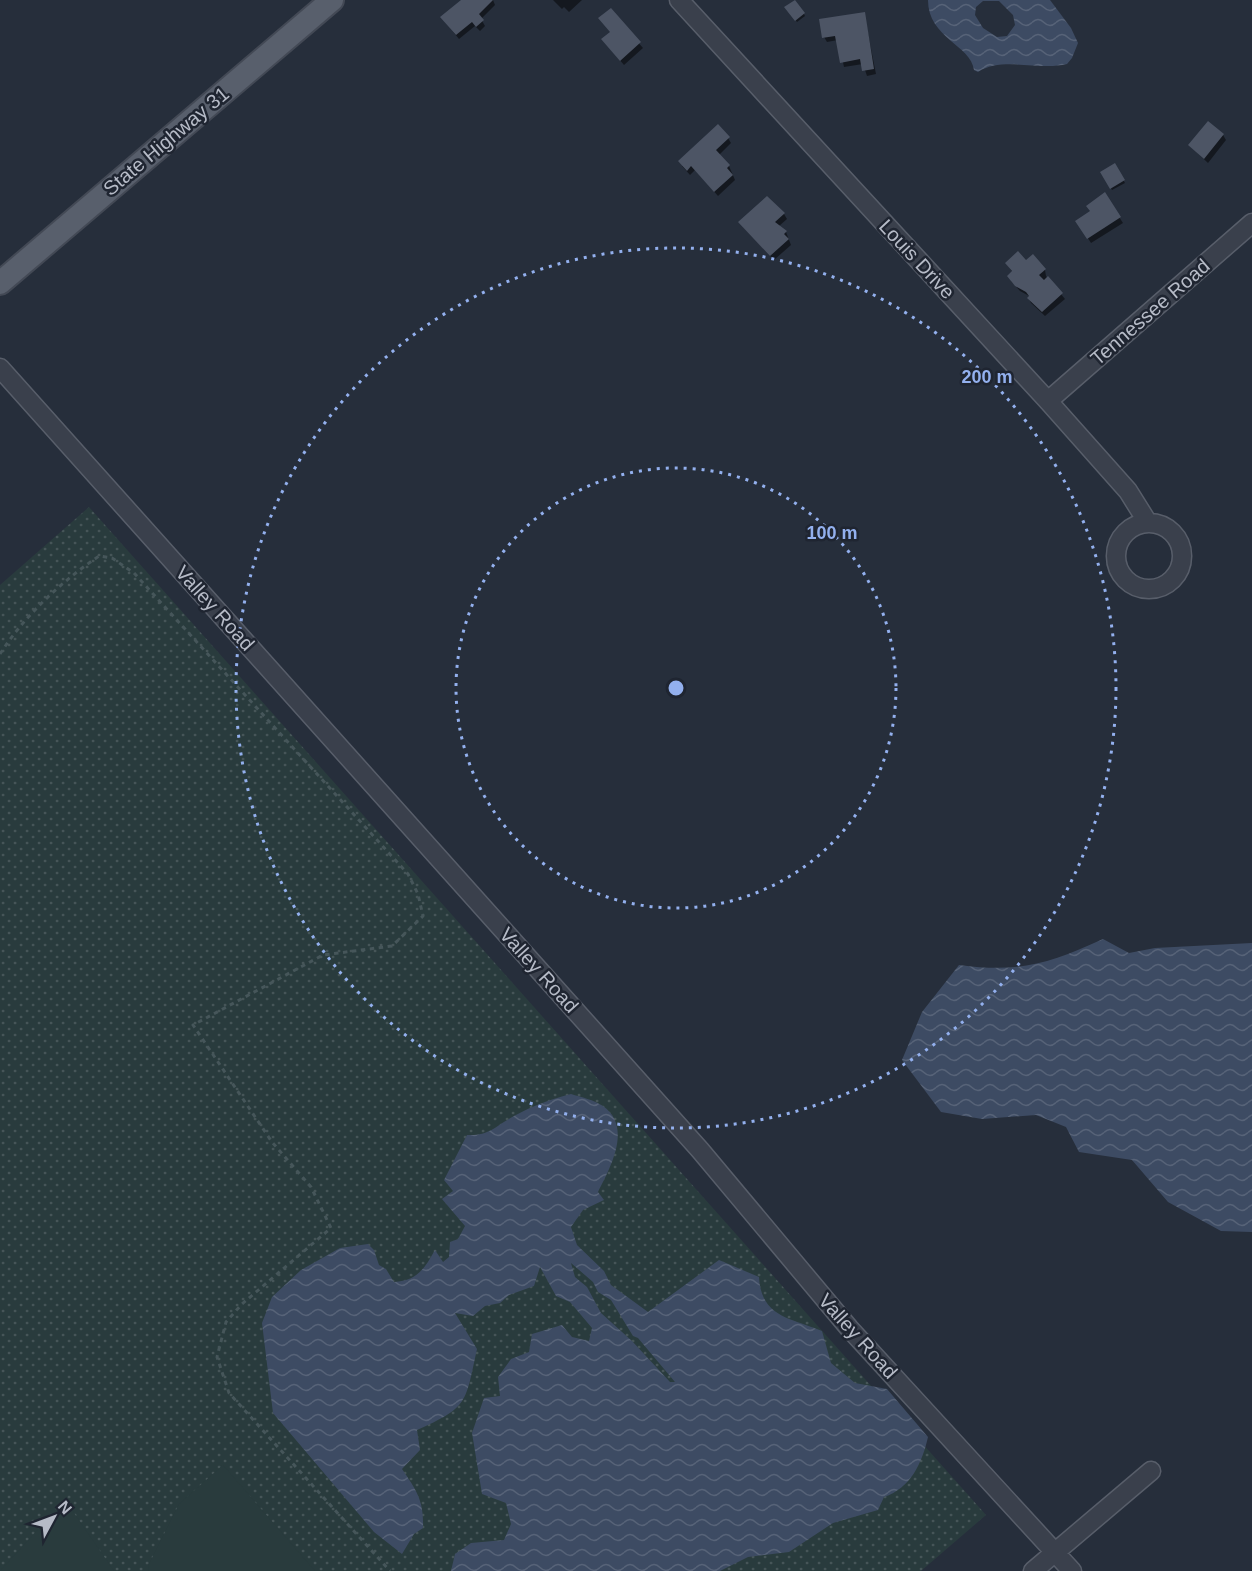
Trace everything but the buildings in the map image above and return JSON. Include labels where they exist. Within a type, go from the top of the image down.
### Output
[{"type":"main road","name":"State Highway 31","points":[[0,283],[332,0]]},
{"type":"street","name":"Louis Drive","points":[[679,0],[1128,490],[1148,523]]},
{"type":"street","name":"Tennessee Road","points":[[1048,401],[1252,223]]},
{"type":"street","name":"Valley Road","points":[[0,369],[700,1150],[849,1328],[1072,1571]]},
{"type":"street","points":[[1033,1571],[1150,1471]]},
{"type":"path","points":[[0,654],[18,626],[79,569],[99,556],[112,558],[142,582],[408,874],[418,894],[423,916],[392,946],[323,955],[194,1025],[272,1142],[310,1187],[331,1228],[242,1304],[226,1322],[217,1357],[221,1375],[229,1393],[390,1571]]},
{"type":"shaded area","points":[[89,507],[986,1515],[921,1571],[0,1571],[0,585]]},
{"type":"shaded area","points":[[223,1465],[315,1571],[148,1571],[149,1564],[179,1504]]},
{"type":"shaded area","points":[[65,1500],[114,1571],[0,1571]]},
{"type":"water","points":[[928,0],[1050,0],[1071,28],[1078,43],[1067,64],[1045,66],[1009,64],[988,67],[978,72],[974,70],[966,54],[942,32],[930,13]],"holes":[[[983,1],[999,1],[1013,15],[1015,25],[1007,36],[997,37],[983,28],[975,15],[976,7]]]},
{"type":"water","points":[[1103,939],[1129,953],[1155,948],[1252,943],[1252,1232],[1221,1231],[1168,1202],[1132,1160],[1079,1152],[1066,1127],[1036,1115],[982,1119],[941,1112],[902,1060],[922,1012],[959,965],[1017,967],[1066,955]]},
{"type":"water","points":[[571,1094],[603,1106],[612,1115],[617,1125],[618,1136],[613,1160],[598,1192],[604,1200],[583,1210],[571,1227],[577,1245],[604,1271],[611,1285],[648,1312],[719,1260],[759,1277],[765,1300],[779,1314],[822,1331],[831,1363],[855,1383],[887,1389],[928,1437],[914,1473],[901,1487],[884,1497],[878,1510],[833,1523],[789,1552],[748,1557],[720,1571],[451,1571],[455,1554],[471,1543],[504,1540],[511,1524],[506,1503],[482,1494],[472,1433],[484,1398],[500,1396],[498,1377],[511,1359],[529,1352],[532,1334],[562,1325],[572,1337],[589,1341],[592,1328],[570,1302],[556,1296],[540,1267],[534,1286],[509,1295],[500,1303],[485,1306],[473,1316],[455,1313],[477,1349],[470,1381],[456,1409],[417,1430],[420,1450],[402,1469],[418,1497],[422,1510],[423,1528],[414,1534],[402,1554],[374,1532],[273,1413],[262,1323],[272,1297],[301,1270],[340,1248],[368,1244],[374,1250],[379,1265],[386,1269],[394,1282],[414,1276],[428,1262],[435,1250],[443,1262],[449,1257],[450,1242],[458,1239],[465,1226],[442,1199],[453,1191],[444,1180],[467,1135],[487,1132],[528,1109]],"holes":[[[571,1263],[593,1282],[598,1292],[611,1300],[633,1336],[638,1338],[675,1382],[670,1382],[632,1341],[601,1313],[587,1287],[575,1277]]]}]
